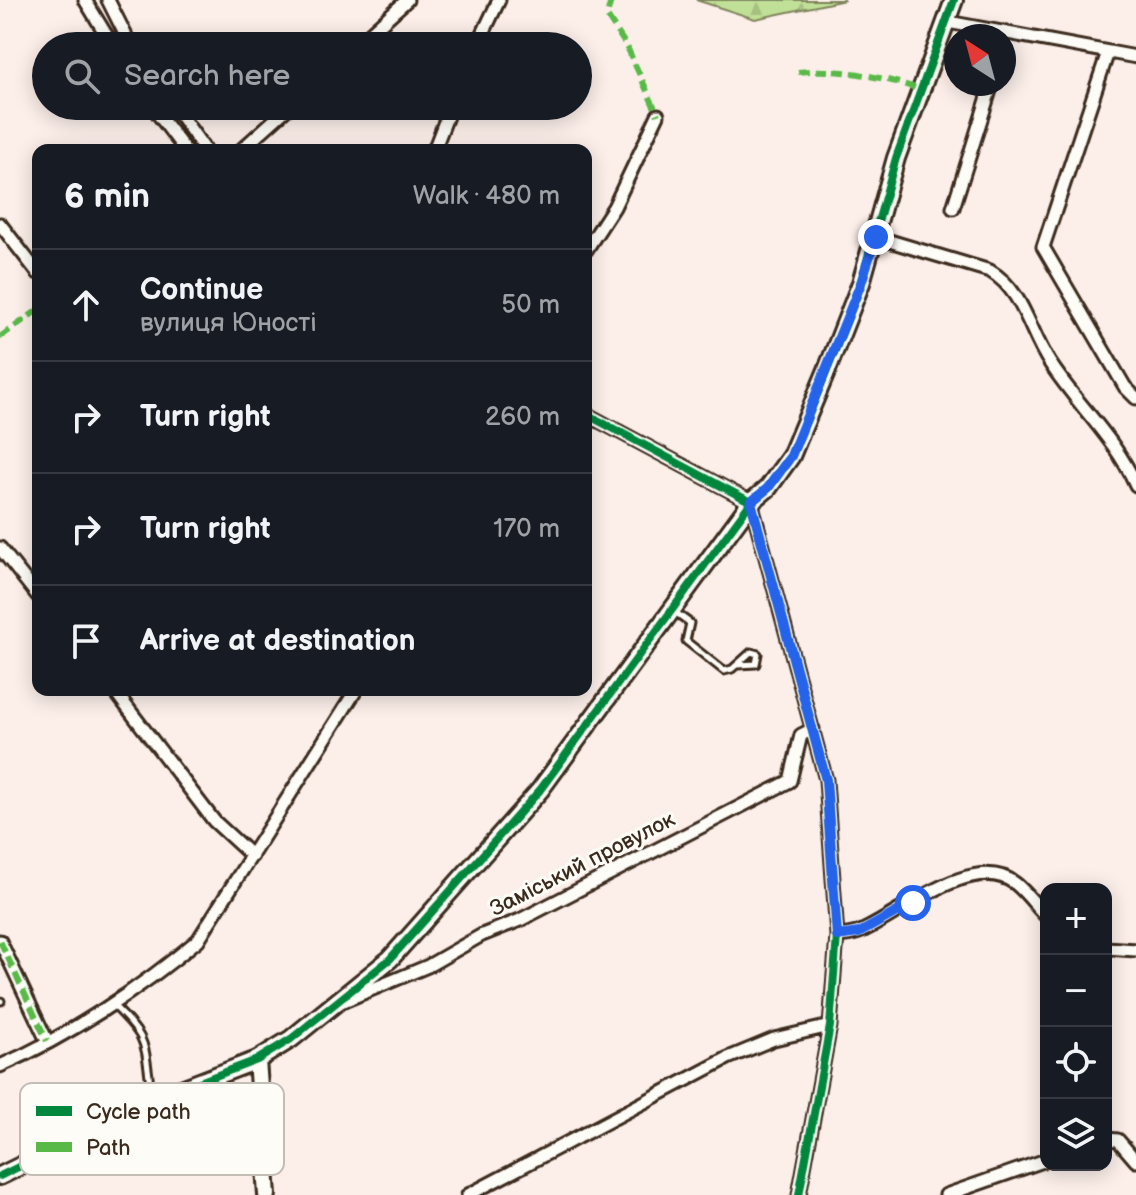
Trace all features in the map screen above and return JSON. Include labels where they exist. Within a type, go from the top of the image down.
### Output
[{"type":"street","points":[[85,0],[104,32]]},
{"type":"street","points":[[108,0],[124,32]]},
{"type":"street","points":[[372,32],[407,0]]},
{"type":"street","points":[[484,32],[499,0]]},
{"type":"street","points":[[197,1083],[257,1060],[335,1005],[390,959],[540,790],[751,502],[768,488],[791,456],[861,283],[896,158],[954,0]]},
{"type":"street","points":[[948,22],[954,24]]},
{"type":"street","points":[[1016,41],[1136,57]]},
{"type":"street","points":[[1108,52],[1043,247],[1125,387],[1136,398]]},
{"type":"street","points":[[953,208],[988,96]]},
{"type":"street","points":[[592,241],[614,207],[658,115]]},
{"type":"street","points":[[162,120],[180,144]]},
{"type":"street","points":[[184,120],[201,144]]},
{"type":"street","points":[[248,144],[274,120]]},
{"type":"street","points":[[436,144],[446,120]]},
{"type":"street","points":[[0,224],[32,265]]},
{"type":"street","points":[[876,237],[990,271],[1002,278],[1014,291],[1049,362],[1109,436],[1136,485]]},
{"type":"street","points":[[592,417],[751,502],[813,729],[826,780],[837,936],[830,1026],[799,1195]]},
{"type":"street","points":[[0,548],[32,588]]},
{"type":"street","points":[[119,696],[214,821],[252,856]]},
{"type":"street","points":[[0,1066],[111,1003],[165,967],[198,940],[352,696]]},
{"type":"street","name":"Заміський провулок","points":[[335,1005],[428,966],[482,935],[520,920],[790,781],[801,735],[813,729]]},
{"type":"street","points":[[837,936],[859,933],[940,887],[969,878],[995,875],[1014,883],[1040,910]]},
{"type":"street","points":[[0,941],[47,1041]]},
{"type":"street","points":[[1112,948],[1136,950]]},
{"type":"street","points":[[468,1195],[728,1058],[774,1039],[830,1026]]},
{"type":"street","points":[[257,1060],[259,1083]]},
{"type":"street","points":[[1112,1140],[1118,1140],[1136,1161]]},
{"type":"street","points":[[946,1195],[1040,1162]]},
{"type":"street","points":[[0,1176],[20,1166]]},
{"type":"street","points":[[266,1175],[267,1195]]},
{"type":"lane","points":[[674,611],[690,623],[686,641],[724,671],[738,665]]},
{"type":"lane","points":[[111,1003],[141,1034],[149,1060],[150,1083]]},
{"type":"green space","points":[[696,0],[845,0],[755,19]]},
{"type":"marked path","points":[[611,0],[607,16],[627,47],[658,115]]},
{"type":"marked path","points":[[798,72],[860,74],[921,90]]},
{"type":"marked path","points":[[0,337],[32,314]]},
{"type":"marked path","points":[[0,941],[47,1041]]},
{"type":"cycle path","points":[[197,1083],[257,1060],[291,1039],[390,959],[540,790],[751,502],[768,488],[791,456],[861,283],[896,158],[954,0]]},
{"type":"cycle path","points":[[592,417],[751,502],[826,780],[837,936],[830,1026],[799,1195]]},
{"type":"cycle path","points":[[0,1176],[20,1166]]},
{"type":"route","points":[[876,237],[861,283],[791,456],[768,488],[751,502],[826,780],[837,936],[859,933],[913,903]]}]
